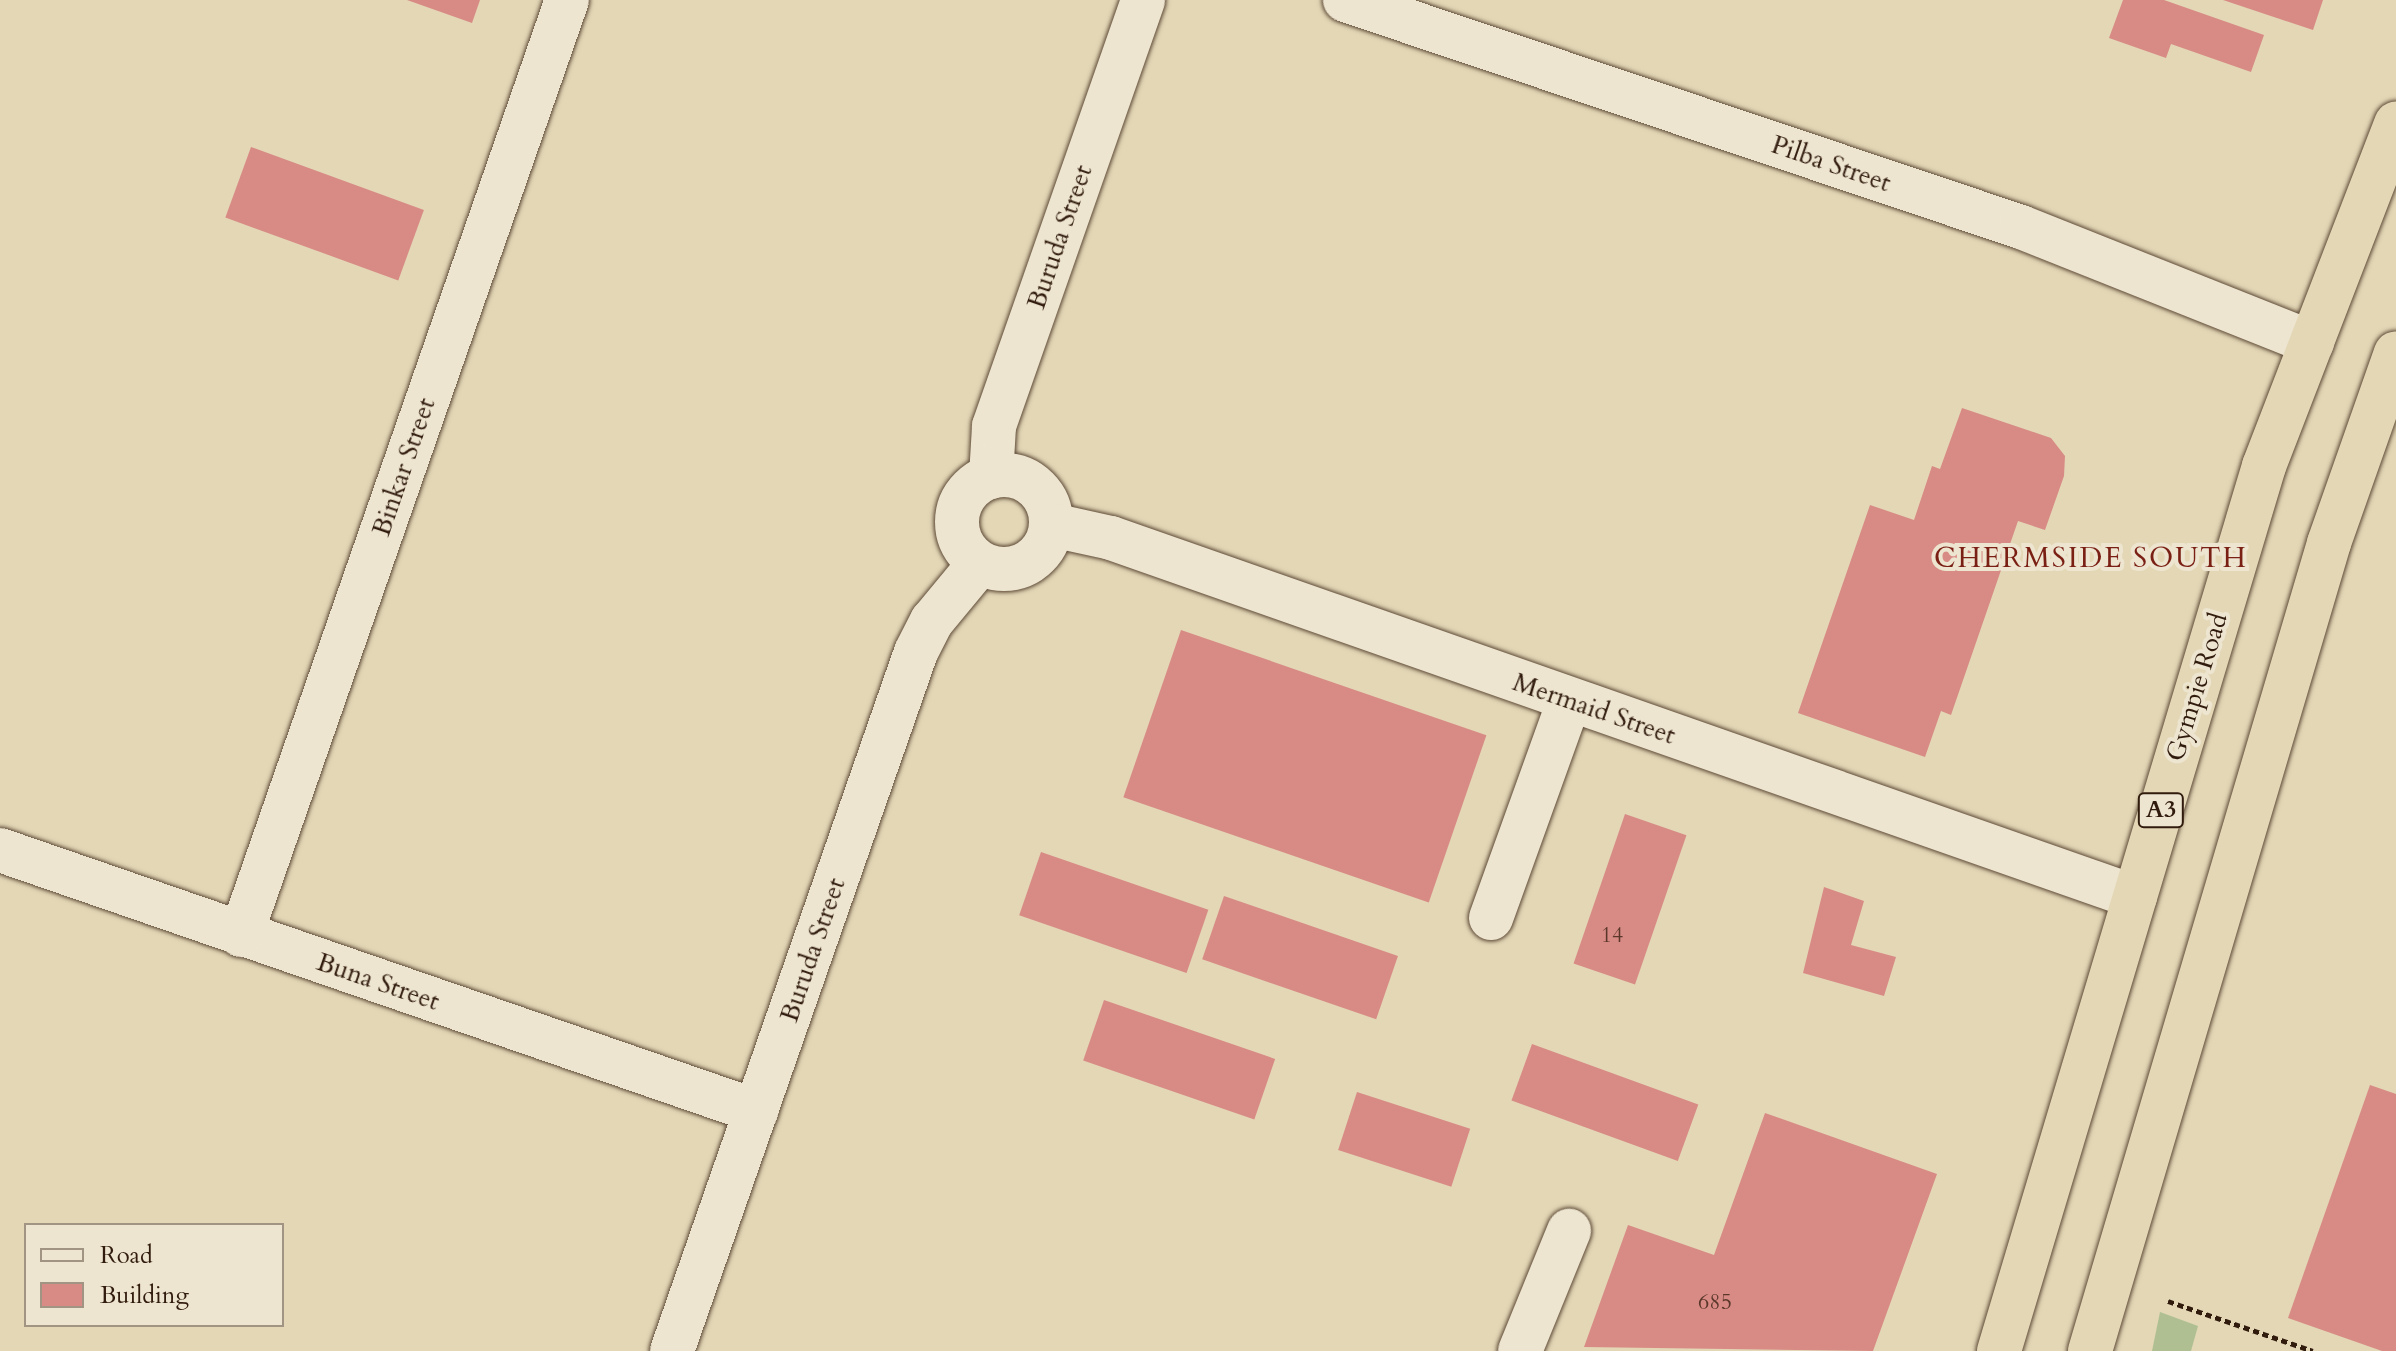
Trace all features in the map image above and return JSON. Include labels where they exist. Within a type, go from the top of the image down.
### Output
[{"type":"highway","name":"Gympie Road","points":[[1999,1351],[2264,466],[2396,124]]},
{"type":"highway","points":[[2090,1351],[2329,543],[2396,353]]},
{"type":"street","name":"Binkar Street","points":[[241,935],[567,0]]},
{"type":"street","name":"Buruda Street","points":[[991,477],[994,426],[1143,0]]},
{"type":"street","name":"Pilba Street","points":[[1345,0],[2021,227],[2312,343]]},
{"type":"street","points":[[991,477],[1021,478],[1033,485],[1050,509],[1052,525],[1049,540],[1027,564],[1011,569],[980,563],[968,552],[957,524],[965,495],[991,477]]},
{"type":"street","name":"Mermaid Street","points":[[1052,525],[1111,538],[2135,897]]},
{"type":"street","name":"Buruda Street","points":[[672,1351],[922,636],[980,563]]},
{"type":"street","points":[[1491,918],[1569,701]]},
{"type":"street","name":"Buna Street","points":[[0,850],[756,1111]]},
{"type":"street","points":[[1522,1350],[1569,1231]]},
{"type":"path","points":[[2168,1301],[2313,1351]]},
{"type":"green space","points":[[2160,1312],[2198,1326],[2191,1351],[2152,1351]]},
{"type":"building","points":[[407,0],[480,0],[472,23]]},
{"type":"building","points":[[2123,0],[2164,0],[2264,35],[2251,72],[2171,44],[2166,58],[2109,38]]},
{"type":"building","points":[[2223,0],[2323,0],[2313,30]]},
{"type":"building","points":[[251,147],[424,210],[398,280],[225,217]]},
{"type":"building","points":[[1962,408],[2051,438],[2065,456],[2064,476],[2045,530],[2018,521],[1951,715],[1941,711],[1925,757],[1798,713],[1870,505],[1914,520],[1932,466],[1940,469]]},
{"type":"building","points":[[1181,630],[1486,735],[1429,903],[1123,797]]},
{"type":"building","points":[[1625,814],[1686,835],[1635,985],[1574,963]]},
{"type":"building","points":[[1041,852],[1208,910],[1187,973],[1019,915]]},
{"type":"building","points":[[1824,887],[1864,901],[1851,945],[1896,957],[1884,996],[1803,973]]},
{"type":"building","points":[[1224,896],[1398,956],[1376,1019],[1202,959]]},
{"type":"building","points":[[1104,1000],[1275,1059],[1254,1119],[1083,1061]]},
{"type":"building","points":[[1532,1044],[1698,1105],[1678,1161],[1511,1100]]},
{"type":"building","points":[[2370,1085],[2396,1094],[2396,1351],[2382,1351],[2288,1318]]},
{"type":"building","points":[[1357,1092],[1470,1129],[1451,1187],[1338,1150]]},
{"type":"building","points":[[1765,1113],[1937,1174],[1873,1351],[1584,1347],[1628,1225],[1714,1255]]},
{"type":"district","name":"CHERMSIDE SOUTH","points":[[2091,558]]}]
